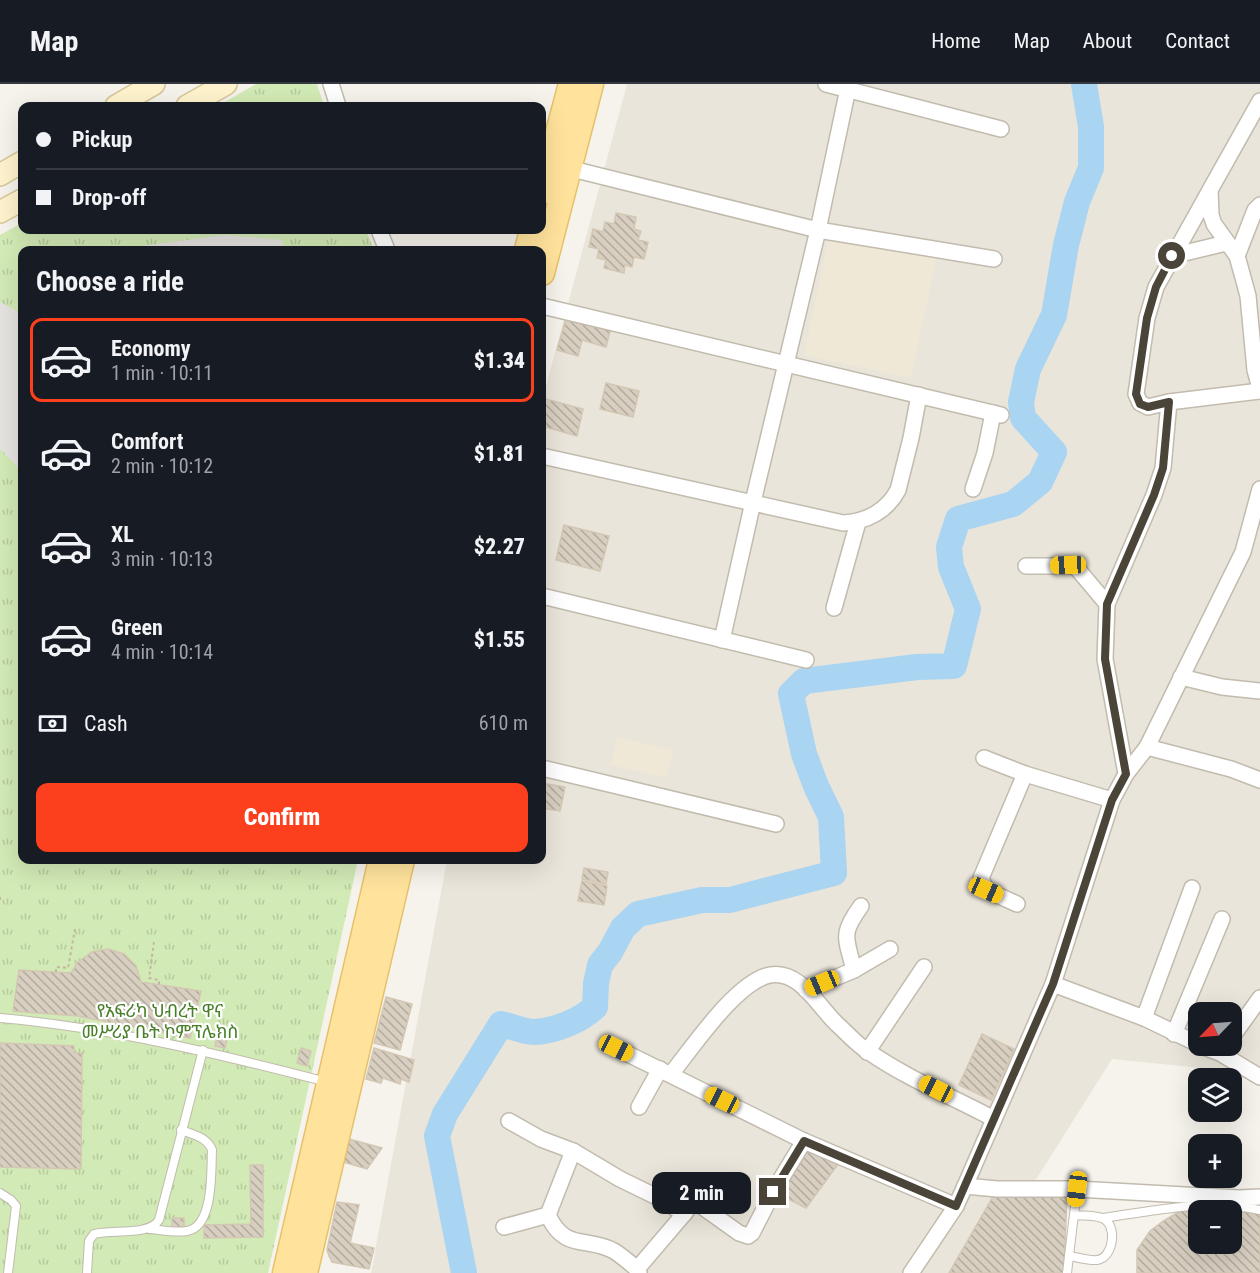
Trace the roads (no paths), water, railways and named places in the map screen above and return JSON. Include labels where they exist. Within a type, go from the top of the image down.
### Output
[{"type":"main road","points":[[546,177],[571,84]]},
{"type":"main road","points":[[546,257],[591,84]]},
{"type":"main road","points":[[305,1273],[339,1085],[338,1039],[380,864]]},
{"type":"main road","points":[[285,1273],[401,864]]},
{"type":"street","points":[[123,102],[154,84]]},
{"type":"street","points":[[194,102],[226,84]]},
{"type":"street","points":[[332,84],[337,102]]},
{"type":"street","points":[[826,84],[849,87],[1001,129]]},
{"type":"street","points":[[722,640],[849,87]]},
{"type":"street","points":[[1210,190],[1211,215],[1214,224],[1237,256],[1248,296],[1255,370],[1260,389],[1148,407],[1140,404],[1136,394],[1147,318],[1156,287],[1260,100]]},
{"type":"street","points":[[0,175],[18,164]]},
{"type":"street","points":[[568,168],[818,230],[994,259]]},
{"type":"street","points":[[0,213],[18,202]]},
{"type":"street","points":[[1237,256],[1255,210],[1260,205]]},
{"type":"street","points":[[1172,256],[1226,243]]},
{"type":"street","points":[[546,307],[997,414],[973,489]]},
{"type":"street","points":[[546,457],[843,523],[858,522],[876,513],[895,495],[898,489],[919,395]]},
{"type":"street","points":[[1126,774],[1105,659],[1107,604],[1154,495],[1163,468],[1169,402]]},
{"type":"street","points":[[911,1273],[956,1206],[965,1186],[1053,984],[1112,800],[1126,774],[1147,747],[1243,552],[1260,489]]},
{"type":"street","points":[[834,608],[858,522]]},
{"type":"street","points":[[1026,566],[1075,566],[1107,604]]},
{"type":"street","points":[[546,597],[806,660]]},
{"type":"street","points":[[1181,677],[1222,687],[1260,691]]},
{"type":"street","points":[[1147,747],[1231,769],[1260,780]]},
{"type":"street","points":[[984,758],[1025,774],[1112,800]]},
{"type":"street","points":[[546,769],[776,824]]},
{"type":"street","points":[[1017,904],[986,890],[981,878],[1025,774]]},
{"type":"street","points":[[1144,1018],[1192,888]]},
{"type":"street","points":[[854,970],[846,929],[861,906]]},
{"type":"street","points":[[1173,1034],[1222,919]]},
{"type":"street","points":[[806,990],[854,970],[890,949]]},
{"type":"street","points":[[867,1052],[924,967]]},
{"type":"street","points":[[639,1107],[665,1072],[734,997],[746,987],[770,975],[781,975],[806,990],[834,1022],[867,1052],[994,1119]]},
{"type":"street","points":[[1053,984],[1144,1018],[1188,1040]]},
{"type":"street","points":[[1242,1023],[1260,998]]},
{"type":"street","points":[[616,1048],[804,1141],[956,1206]]},
{"type":"street","points":[[1232,1056],[1260,1077]]},
{"type":"street","points":[[509,1121],[541,1139],[573,1151],[620,1179],[661,1198],[684,1214]]},
{"type":"street","points":[[573,1151],[548,1215],[554,1228],[564,1238],[614,1251],[638,1271],[690,1206],[697,1203],[744,1236],[752,1233],[773,1192],[804,1141]]},
{"type":"street","points":[[965,1186],[997,1189],[1077,1189],[1239,1198],[1260,1197]]},
{"type":"street","points":[[504,1227],[548,1215]]},
{"type":"lane","points":[[0,1018],[112,1032],[202,1050],[339,1085]]},
{"type":"lane","points":[[148,1229],[155,1226],[159,1220],[202,1050]]},
{"type":"lane","points":[[87,1273],[89,1240],[94,1234],[102,1231],[148,1229],[188,1231],[200,1223],[209,1201],[212,1150],[205,1139],[181,1130]]},
{"type":"lane","points":[[1067,1273],[1077,1189]]},
{"type":"lane","points":[[0,1193],[16,1206],[8,1273]]},
{"type":"lane","points":[[1074,1215],[1103,1218],[1187,1206],[1247,1207],[1260,1210]]},
{"type":"lane","points":[[1069,1256],[1098,1260],[1106,1256],[1111,1250],[1112,1229],[1103,1218]]},
{"type":"waterway","points":[[464,1273],[437,1136],[445,1114],[501,1024],[534,1032],[550,1030],[589,1012],[595,1007],[596,983],[600,965],[623,928],[638,914],[702,900],[730,900],[834,873],[831,817],[804,754],[791,694],[804,681],[917,667],[954,666],[968,609],[951,567],[949,547],[958,519],[1013,504],[1040,482],[1054,452],[1023,418],[1021,402],[1028,369],[1054,315],[1066,245],[1077,202],[1091,168],[1091,127],[1084,84]]},
{"type":"park label","name":"የአፍሪካ ህብረት ዋና መሥሪያ ቤት ኮምፕሌክስ","points":[[160,1020]]}]
